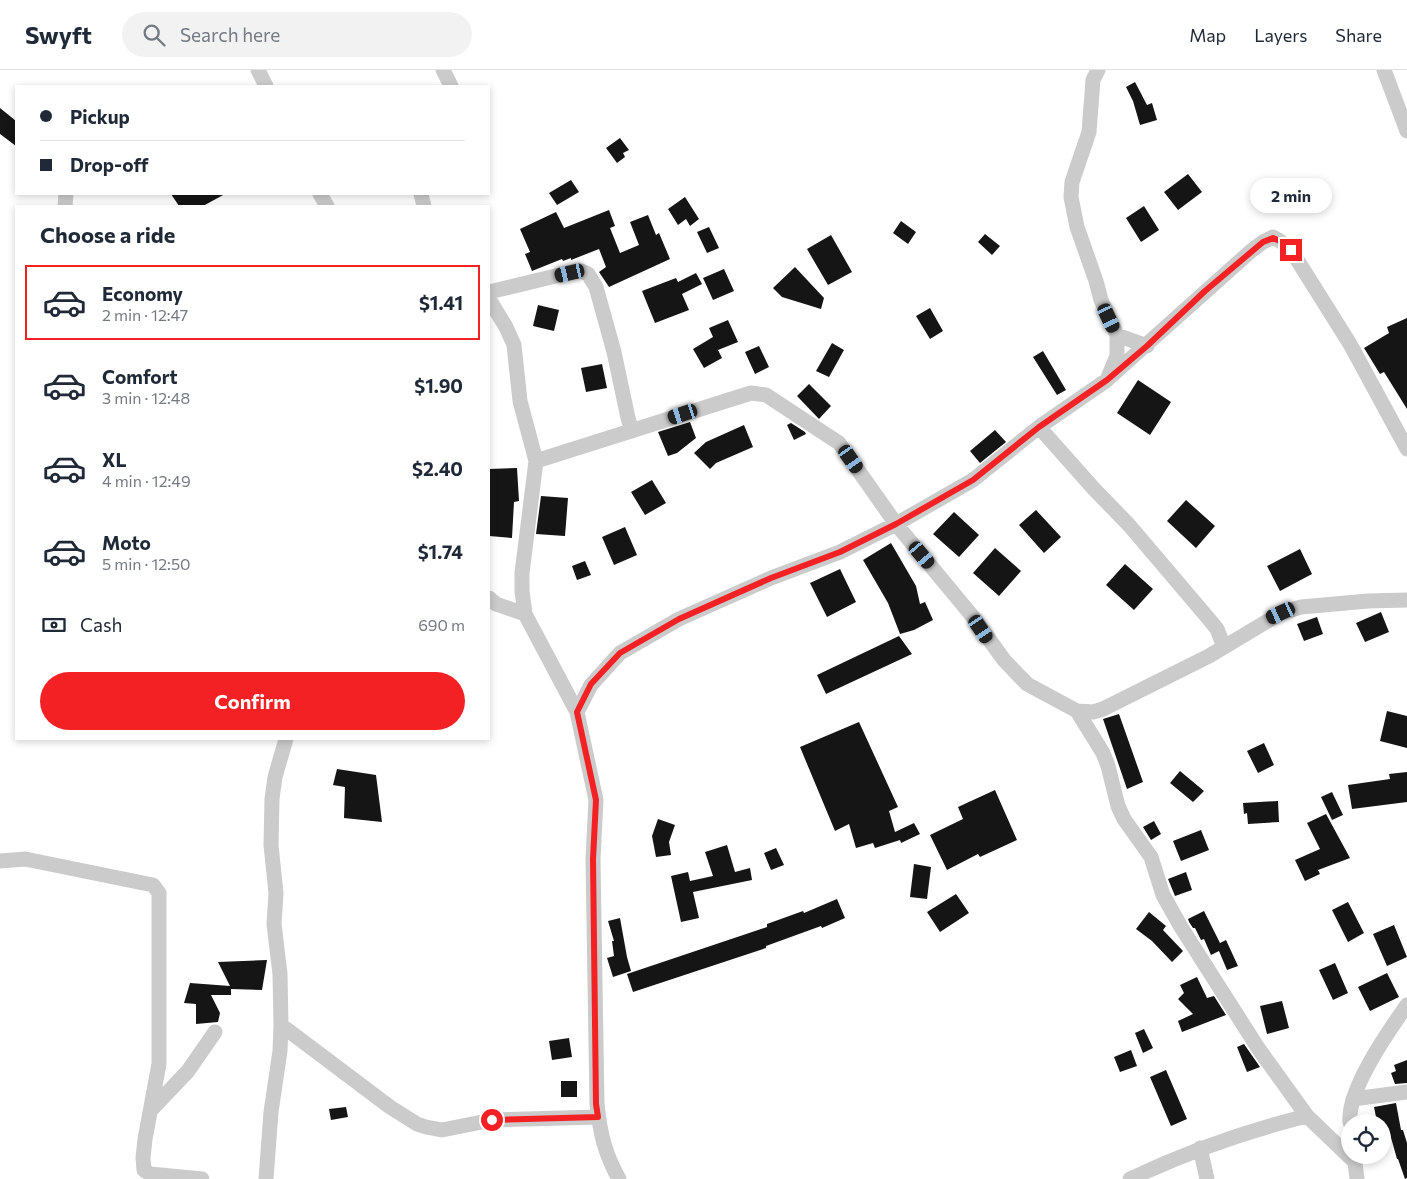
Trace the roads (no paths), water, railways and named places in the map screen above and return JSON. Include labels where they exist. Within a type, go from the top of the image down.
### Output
[{"type":"street","points":[[258,70],[266,85]]},
{"type":"street","points":[[443,70],[450,85]]},
{"type":"street","points":[[1098,70],[1093,80],[1089,132],[1072,182],[1070,197],[1077,227],[1101,300],[1117,335],[1117,356],[1107,380]]},
{"type":"street","points":[[1384,70],[1407,131]]},
{"type":"street","points":[[577,712],[591,684],[620,653],[630,646],[679,619],[771,578],[840,552],[896,524],[973,480],[1039,427],[1107,380],[1244,257],[1263,242],[1273,238],[1291,250],[1350,344],[1407,449]]},
{"type":"street","points":[[490,292],[581,271],[588,274],[596,287],[614,352],[632,430]]},
{"type":"street","points":[[490,301],[506,327],[514,345],[520,401],[536,460],[522,573],[525,614],[577,712],[596,800],[593,859],[596,1104],[600,1135],[609,1161],[619,1179]]},
{"type":"street","points":[[1117,335],[1147,346]]},
{"type":"street","points":[[536,460],[751,393],[766,395],[840,443],[896,524],[972,617],[1012,670],[1027,684],[1077,711],[1093,712],[1103,709],[1209,656],[1271,617],[1293,609],[1368,601],[1407,600]]},
{"type":"street","points":[[1039,427],[1129,525],[1208,618],[1217,630],[1224,647]]},
{"type":"street","points":[[491,602],[525,614]]},
{"type":"street","points":[[1077,711],[1103,753],[1118,806],[1124,819],[1151,857],[1163,895],[1181,927],[1258,1048],[1307,1116],[1341,1147]]},
{"type":"street","points":[[266,1179],[271,1112],[280,1051],[281,1025],[280,974],[274,924],[276,893],[271,845],[272,799],[275,777],[286,740]]},
{"type":"street","points":[[0,861],[25,859],[44,862],[153,885],[159,893],[159,1064],[143,1158],[144,1170],[150,1174],[202,1179]]},
{"type":"street","points":[[1350,1114],[1353,1100],[1378,1046],[1407,1005]]},
{"type":"street","points":[[281,1025],[390,1107],[417,1124],[426,1127],[442,1130],[492,1120],[598,1117]]},
{"type":"street","points":[[151,1110],[188,1071],[215,1032]]},
{"type":"street","points":[[1353,1100],[1407,1092]]},
{"type":"street","points":[[1130,1179],[1169,1160],[1200,1148],[1281,1122],[1307,1116]]},
{"type":"street","points":[[1200,1148],[1207,1179]]},
{"type":"street","points":[[1355,1164],[1357,1179]]}]
